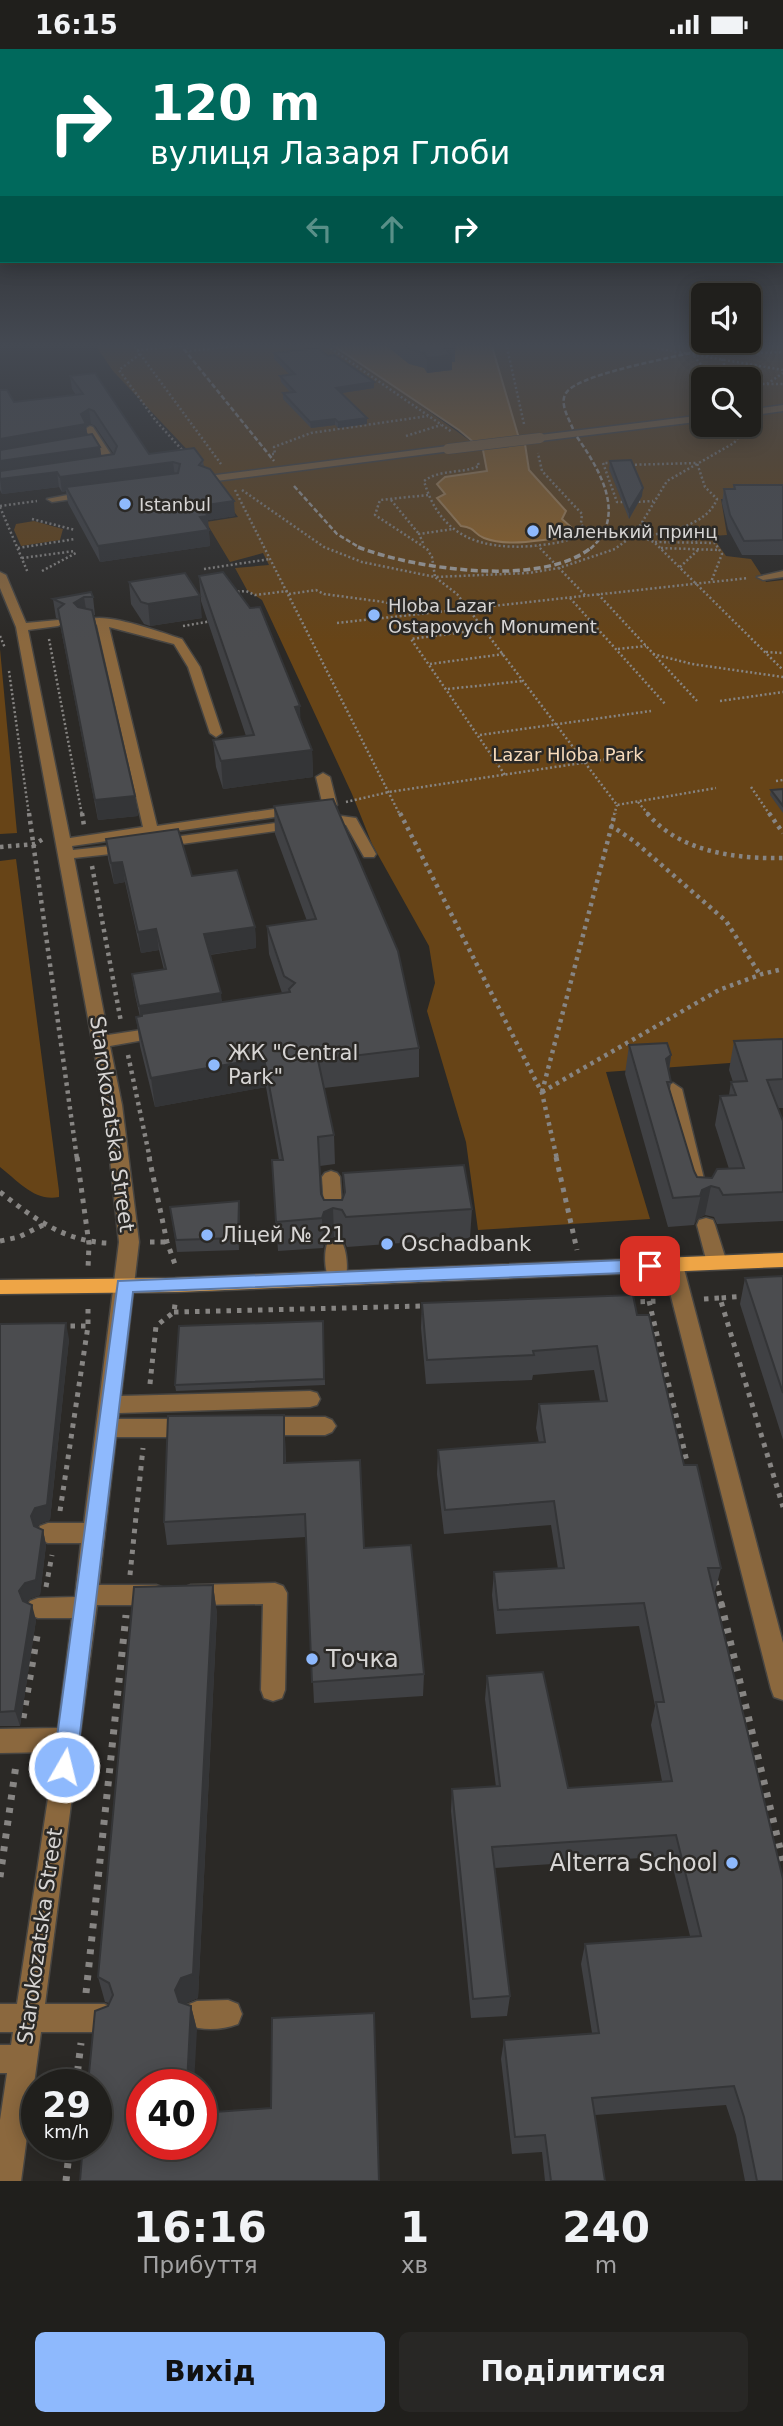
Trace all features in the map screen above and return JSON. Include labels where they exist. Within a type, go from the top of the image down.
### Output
[{"type":"main road","points":[[0,1287],[125,1285],[783,1260]]},
{"type":"street","points":[[85,470],[110,466],[111,462],[99,442]]},
{"type":"street","points":[[210,479],[448,449],[542,442]]},
{"type":"street","points":[[52,499],[107,492]]},
{"type":"street","points":[[763,577],[783,574]]},
{"type":"street","name":"Starokozatska Street","points":[[0,575],[22,627],[65,849],[113,1105],[129,1243],[69,1740],[14,2018],[6,2181]]},
{"type":"street","points":[[85,621],[102,621],[178,642],[194,667],[216,733]]},
{"type":"street","points":[[102,621],[151,832]]},
{"type":"street","points":[[22,627],[58,623]]},
{"type":"street","points":[[65,849],[151,832],[330,805],[323,777]]},
{"type":"street","points":[[65,849],[334,819],[351,821],[369,854]]},
{"type":"street","points":[[101,1041],[178,1029]]},
{"type":"street","points":[[673,1089],[700,1199]]},
{"type":"street","points":[[331,1177],[334,1222]]},
{"type":"street","points":[[706,1225],[717,1263]]},
{"type":"street","points":[[335,1247],[337,1277]]},
{"type":"street","points":[[673,1265],[783,1689]]},
{"type":"street","points":[[108,1417],[310,1399]]},
{"type":"street","points":[[108,1417],[214,1427]]},
{"type":"street","points":[[242,1427],[324,1426]]},
{"type":"street","points":[[52,1533],[94,1533]]},
{"type":"street","points":[[40,1608],[85,1601],[275,1593],[274,1690]]},
{"type":"street","points":[[10,1740],[69,1740]]},
{"type":"street","points":[[197,2015],[228,2014]]},
{"type":"street","points":[[14,2018],[104,2018]]},
{"type":"path","points":[[176,442],[189,457],[202,464],[210,479]]},
{"type":"path","points":[[206,442],[219,460]]},
{"type":"path","points":[[269,455],[275,454],[274,447],[286,442]]},
{"type":"path","points":[[581,1269],[542,1093],[233,485],[324,547],[362,562],[435,577],[544,572],[615,549],[635,534],[667,481],[734,442]]},
{"type":"path","points":[[478,457],[478,465],[471,470],[430,475],[424,481],[433,506],[453,529],[472,542],[486,546],[512,548],[570,540],[585,532],[581,523],[582,514],[542,471],[539,443]]},
{"type":"path","points":[[654,501],[617,502],[603,463],[697,463]]},
{"type":"path","points":[[640,538],[706,517],[716,508],[717,499],[705,487],[697,463]]},
{"type":"path","points":[[423,543],[374,515],[380,500],[428,495]]},
{"type":"path","points":[[28,573],[0,507],[52,499]]},
{"type":"path","points":[[391,499],[419,534],[432,556],[435,577],[469,607],[617,805]]},
{"type":"path","points":[[32,519],[75,530]]},
{"type":"path","points":[[419,534],[453,529]]},
{"type":"path","points":[[665,530],[704,543]]},
{"type":"path","points":[[635,534],[654,542],[715,543],[722,554],[710,583]]},
{"type":"path","points":[[18,548],[75,539]]},
{"type":"path","points":[[654,542],[783,670]]},
{"type":"path","points":[[537,545],[585,596]]},
{"type":"path","points":[[661,548],[719,550]]},
{"type":"path","points":[[680,567],[699,549]]},
{"type":"path","points":[[22,558],[75,552],[42,571]]},
{"type":"path","points":[[204,569],[270,559]]},
{"type":"path","points":[[337,623],[763,577]]},
{"type":"path","points":[[232,593],[246,591],[255,595],[316,590],[324,594],[384,602],[420,612]]},
{"type":"path","points":[[598,594],[697,701]]},
{"type":"path","points":[[569,597],[666,705]]},
{"type":"path","points":[[139,632],[219,620]]},
{"type":"path","points":[[486,629],[411,639],[480,735],[505,775]]},
{"type":"path","points":[[0,636],[5,647],[35,844],[89,1244],[88,1325],[40,1608],[10,1740],[0,1877]]},
{"type":"path","points":[[617,650],[646,646]]},
{"type":"path","points":[[765,651],[783,653]]},
{"type":"path","points":[[430,664],[505,654]]},
{"type":"path","points":[[653,654],[692,664],[783,677]]},
{"type":"path","points":[[448,689],[523,681]]},
{"type":"path","points":[[720,701],[783,692]]},
{"type":"path","points":[[480,735],[651,711]]},
{"type":"path","points":[[330,805],[389,792],[635,755]]},
{"type":"path","points":[[776,781],[783,780]]},
{"type":"path","points":[[751,787],[783,833]]},
{"type":"path","points":[[617,805],[716,788]]},
{"type":"path","points":[[638,802],[660,827],[699,846],[749,857],[783,858]]},
{"type":"path","points":[[542,1093],[617,805]]},
{"type":"path","points":[[610,825],[643,848],[726,921],[759,973]]},
{"type":"path","points":[[0,848],[35,844],[45,838]]},
{"type":"path","points":[[542,1093],[653,1026],[759,973],[783,969]]},
{"type":"path","points":[[0,1192],[43,1225],[89,1244],[129,1243]]},
{"type":"path","points":[[0,1241],[19,1237],[43,1225]]},
{"type":"path","points":[[758,1295],[720,1298],[783,1507]]},
{"type":"path","points":[[621,1302],[649,1301],[690,1474]]},
{"type":"path","points":[[174,1313],[440,1306]]},
{"type":"path","points":[[51,1325],[156,1326]]},
{"type":"path","points":[[713,1568],[783,1861]]},
{"type":"path","points":[[66,2181],[68,2160]]},
{"type":"green space","name":"Lazar Hloba Park","points":[[180,442],[472,442],[483,450],[487,471],[445,477],[445,495],[438,497],[464,526],[473,528],[482,535],[504,539],[562,519],[566,511],[529,470],[524,442],[783,442],[783,498],[721,499],[727,535],[712,536],[726,556],[751,559],[766,582],[783,580],[783,1059],[606,1072],[650,1219],[478,1230],[466,1142],[427,1011],[435,983],[429,946],[372,844],[352,794],[262,600],[247,590],[235,568],[269,565],[263,553],[230,562],[206,522],[238,517]]},
{"type":"green space","points":[[34,521],[63,529],[60,540],[21,546],[14,530],[16,524]]},
{"type":"green space","points":[[0,649],[17,833],[0,834]]},
{"type":"green space","points":[[16,859],[59,1197],[50,1198],[35,1193],[0,1167],[0,861]]},
{"type":"shaded area","points":[[474,442],[524,442],[529,470],[566,511],[562,519],[571,527],[561,538],[522,542],[493,541],[461,526],[437,498],[445,494],[437,484],[445,477],[487,471],[483,450]]},
{"type":"building","points":[[43,442],[97,442],[100,447],[0,461],[0,450]]},
{"type":"building","points":[[115,442],[141,442],[149,454],[194,448],[203,460],[199,465],[210,469],[234,501],[200,506],[208,516],[200,517],[209,530],[98,546],[66,487],[178,473],[180,464],[173,462],[60,477],[57,472],[0,479],[0,471],[114,454],[117,446]]},
{"type":"building","points":[[631,460],[643,488],[629,511],[610,461]]},
{"type":"building","points":[[734,485],[783,485],[783,540],[744,541],[730,515],[724,489],[735,489]]},
{"type":"building","points":[[223,572],[250,608],[260,607],[300,706],[295,707],[312,750],[221,761],[213,740],[254,735],[199,576]]},
{"type":"building","points":[[185,573],[200,596],[148,604],[141,602],[129,582]]},
{"type":"building","points":[[91,592],[93,597],[84,597],[74,603],[78,607],[92,610],[135,796],[95,800],[58,609],[64,604],[53,599]]},
{"type":"building","points":[[783,789],[783,806],[771,790]]},
{"type":"building","points":[[333,799],[398,951],[419,1048],[318,1060],[334,1135],[318,1137],[321,1194],[324,1200],[342,1200],[345,1192],[343,1173],[464,1165],[472,1209],[346,1217],[342,1210],[333,1208],[324,1212],[322,1218],[276,1222],[272,1160],[283,1160],[264,1058],[151,1078],[136,1017],[290,992],[289,989],[295,983],[284,976],[267,926],[316,919],[274,806]]},
{"type":"building","points":[[178,829],[192,876],[237,870],[255,927],[204,934],[221,993],[139,1006],[132,974],[166,969],[156,929],[138,932],[122,862],[111,863],[106,839]]},
{"type":"building","points":[[783,1039],[783,1079],[767,1080],[783,1121],[783,1192],[723,1195],[719,1188],[711,1186],[702,1190],[700,1196],[673,1198],[629,1045],[667,1043],[671,1055],[666,1059],[671,1082],[667,1082],[694,1171],[697,1177],[712,1178],[717,1169],[744,1168],[720,1096],[736,1095],[731,1082],[747,1081],[734,1041]]},
{"type":"building","name":"Ліцей № 21","points":[[239,1201],[238,1238],[176,1240],[170,1207]]},
{"type":"building","points":[[783,1276],[783,1393],[745,1278]]},
{"type":"building","points":[[633,1295],[637,1315],[649,1315],[684,1465],[697,1465],[721,1568],[708,1568],[783,1879],[783,2181],[757,2181],[744,2117],[734,2086],[592,2098],[605,2181],[551,2181],[545,2135],[515,2137],[504,2040],[599,2033],[585,1944],[701,1936],[676,1835],[492,1847],[510,1996],[473,1999],[452,1789],[500,1786],[487,1676],[543,1672],[568,1788],[672,1781],[656,1702],[664,1702],[644,1603],[498,1610],[494,1572],[564,1568],[554,1501],[445,1510],[438,1450],[545,1442],[539,1404],[607,1401],[597,1346],[533,1351],[534,1355],[427,1360],[422,1303]]},
{"type":"building","points":[[323,1321],[324,1379],[175,1385],[179,1326]]},
{"type":"building","points":[[66,1323],[47,1505],[35,1508],[31,1516],[34,1526],[43,1530],[36,1580],[25,1583],[19,1591],[23,1601],[32,1605],[15,1711],[0,1712],[0,1324]]},
{"type":"building","points":[[284,1415],[284,1463],[360,1460],[364,1548],[411,1545],[424,1674],[312,1682],[305,1514],[164,1522],[168,1416]]},
{"type":"building","points":[[213,1585],[193,1974],[181,1978],[175,1990],[179,2002],[191,2006],[188,2069],[126,2069],[126,2160],[217,2160],[217,2112],[271,2108],[272,2018],[374,2013],[379,2181],[80,2181],[82,2160],[112,2160],[112,2069],[89,2069],[95,2011],[108,2006],[113,1995],[109,1983],[98,1977],[134,1587]]},
{"type":"railway","points":[[259,442],[274,461]]},
{"type":"railway","points":[[580,442],[601,479],[609,508],[607,523],[591,547]]},
{"type":"railway","points":[[294,486],[337,534],[360,548]]},
{"type":"railway","points":[[360,548],[411,562],[478,571],[511,571],[570,560],[591,547]]},
{"type":"place","name":"Istanbul","points":[[125,504]]},
{"type":"place","name":"Маленький принц","points":[[533,531]]},
{"type":"place","name":"Hloba Lazar Ostapovych Monument","points":[[374,615]]},
{"type":"place","name":"ЖК \"Central Park\"","points":[[214,1065]]},
{"type":"place","name":"Ліцей № 21","points":[[207,1235]]},
{"type":"place","name":"Oschadbank","points":[[387,1244]]},
{"type":"place","name":"Точка","points":[[312,1659]]},
{"type":"place","name":"Alterra School","points":[[732,1863]]},
{"type":"route","points":[[64,1767],[125,1285],[650,1266]]}]
